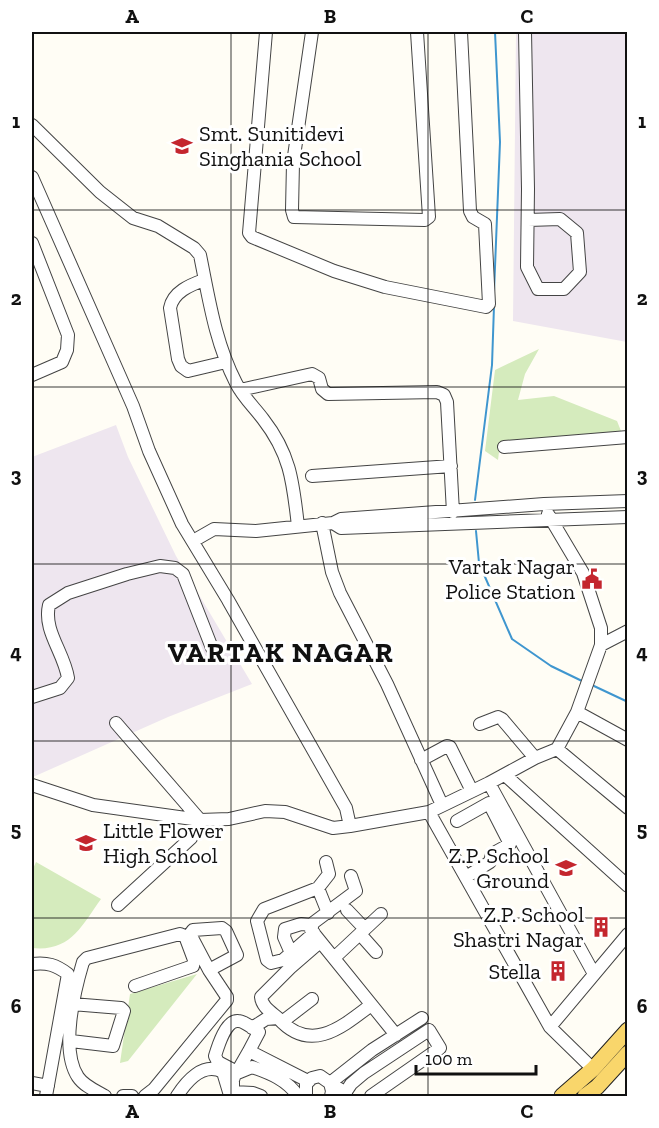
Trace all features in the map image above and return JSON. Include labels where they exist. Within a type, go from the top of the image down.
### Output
[{"type":"main road","points":[[562,1096],[593,1069],[627,1030]]},
{"type":"main road","points":[[585,1096],[597,1087],[627,1053]]},
{"type":"street","points":[[266,32],[249,233],[252,237],[334,271],[385,287],[486,307],[489,304],[485,224],[473,217],[470,210],[461,32]]},
{"type":"street","points":[[312,32],[293,163],[292,210],[294,218],[425,220],[429,217],[417,32]]},
{"type":"street","points":[[525,32],[527,267],[538,289],[564,289],[580,272],[577,233],[560,219],[528,220]]},
{"type":"street","points":[[32,124],[100,192],[133,218],[158,226],[194,248],[200,255],[214,328],[226,362],[240,390],[264,420],[288,460],[298,526]]},
{"type":"street","points":[[32,177],[133,406],[149,451],[182,524],[346,808],[350,826]]},
{"type":"street","points":[[32,243],[68,335],[67,350],[62,362],[32,375]]},
{"type":"street","points":[[204,280],[188,286],[171,302],[178,359],[181,366],[188,371],[226,362]]},
{"type":"street","points":[[240,390],[312,374],[319,378],[322,389],[328,394],[437,392],[444,395],[447,402],[453,512]]},
{"type":"street","points":[[504,447],[627,437]]},
{"type":"street","points":[[312,476],[451,466]]},
{"type":"street","points":[[193,541],[214,529],[256,531],[328,523],[341,519],[544,504],[627,501]]},
{"type":"street","points":[[32,785],[93,805],[200,820],[229,819],[265,811],[285,812],[333,828],[429,812],[557,749],[577,712],[601,645],[601,628],[583,573],[549,519],[544,504]]},
{"type":"street","points":[[328,523],[341,528],[627,517]]},
{"type":"street","points":[[328,523],[332,572],[340,593],[387,684],[442,805]]},
{"type":"street","points":[[32,697],[60,688],[68,678],[62,655],[51,633],[46,616],[49,605],[68,593],[127,574],[159,566],[175,568],[183,574],[212,648]]},
{"type":"street","points":[[601,645],[627,631]]},
{"type":"street","points":[[577,712],[627,740]]},
{"type":"street","points":[[480,724],[498,717],[502,719],[535,758]]},
{"type":"street","points":[[116,723],[200,820]]},
{"type":"street","points":[[422,760],[447,746],[450,747],[472,791]]},
{"type":"street","points":[[557,749],[627,808]]},
{"type":"street","points":[[505,775],[627,886]]},
{"type":"street","points":[[489,783],[493,801],[515,842],[594,974]]},
{"type":"street","points":[[457,821],[493,801]]},
{"type":"street","points":[[429,812],[550,1027],[593,1069]]},
{"type":"street","points":[[118,904],[190,838],[200,820]]},
{"type":"street","points":[[466,877],[490,862],[492,854],[515,842]]},
{"type":"street","points":[[315,933],[283,960],[274,963],[267,960],[257,921],[264,909],[318,888],[329,874],[326,862]]},
{"type":"street","points":[[351,876],[356,891],[328,913],[290,968],[261,997],[268,1010],[289,1030],[306,1036],[323,1035],[342,1028],[372,1005]]},
{"type":"street","points":[[318,888],[328,913]]},
{"type":"street","points":[[347,910],[376,952]]},
{"type":"street","points":[[334,958],[381,914]]},
{"type":"street","points":[[291,953],[284,937],[285,929],[301,924],[315,933],[396,1035]]},
{"type":"street","points":[[105,1096],[78,1077],[71,1059],[72,1004],[83,962],[87,958],[146,942],[180,934],[185,936],[195,960],[193,966],[135,986]]},
{"type":"street","points":[[550,1027],[627,934]]},
{"type":"street","points":[[32,964],[45,962],[57,966],[68,974],[47,1091],[32,1083]]},
{"type":"street","points":[[145,1096],[154,1089],[227,1000],[209,970]]},
{"type":"street","points":[[252,1028],[266,1019],[280,1020],[312,999]]},
{"type":"street","points":[[71,1041],[113,1046],[124,1011],[121,1008],[72,1004]]},
{"type":"street","points":[[330,1083],[372,1050],[422,1018]]},
{"type":"street","points":[[234,1021],[240,1021],[260,1032],[249,1051],[237,1072],[218,1062],[215,1056],[229,1025],[234,1021]]},
{"type":"street","points":[[306,1096],[305,1088],[308,1081],[320,1076],[344,1094],[351,1084],[364,1073],[429,1030],[440,1048],[371,1096]]},
{"type":"street","points":[[249,1051],[308,1081]]},
{"type":"street","points":[[261,1096],[253,1093],[233,1092],[233,1080],[236,1074],[252,1067],[267,1072],[283,1080],[298,1096]]},
{"type":"street","points":[[177,1096],[187,1082],[199,1072],[216,1069],[223,1072],[226,1078],[230,1095],[227,1096]]},
{"type":"street","points":[[330,1083],[331,1096]]},
{"type":"street","points":[[123,1096],[132,1096]]},
{"type":"shaded area","points":[[516,32],[627,32],[627,342],[513,321]]},
{"type":"shaded area","points":[[116,425],[128,457],[176,556],[252,684],[168,717],[33,777],[32,457]]},
{"type":"green space","points":[[539,349],[525,374],[518,400],[554,396],[617,421],[621,431],[500,444],[498,460],[485,451],[495,370]]},
{"type":"green space","points":[[36,862],[101,899],[73,936],[56,946],[45,948],[32,948],[32,871]]},
{"type":"green space","points":[[197,974],[128,1061],[120,1063],[130,994]]},
{"type":"waterway","points":[[494,292],[500,142],[495,32]]},
{"type":"waterway","points":[[475,500],[492,365],[494,306]]},
{"type":"waterway","points":[[476,531],[479,563],[512,639],[551,666],[582,681]]},
{"type":"waterway","points":[[594,686],[628,702]]},
{"type":"place","name":"Smt. Sunitidevi Singhania School","points":[[182,146]]},
{"type":"place","name":"Vartak Nagar Police Station","points":[[592,579]]},
{"type":"place","name":"Little Flower High School","points":[[86,843]]},
{"type":"place","name":"Z.P. School Ground","points":[[566,868]]},
{"type":"place","name":"Z.P. School Shastri Nagar","points":[[601,927]]},
{"type":"place","name":"Stella","points":[[558,971]]},
{"type":"district","name":"VARTAK NAGAR","points":[[281,652]]}]
